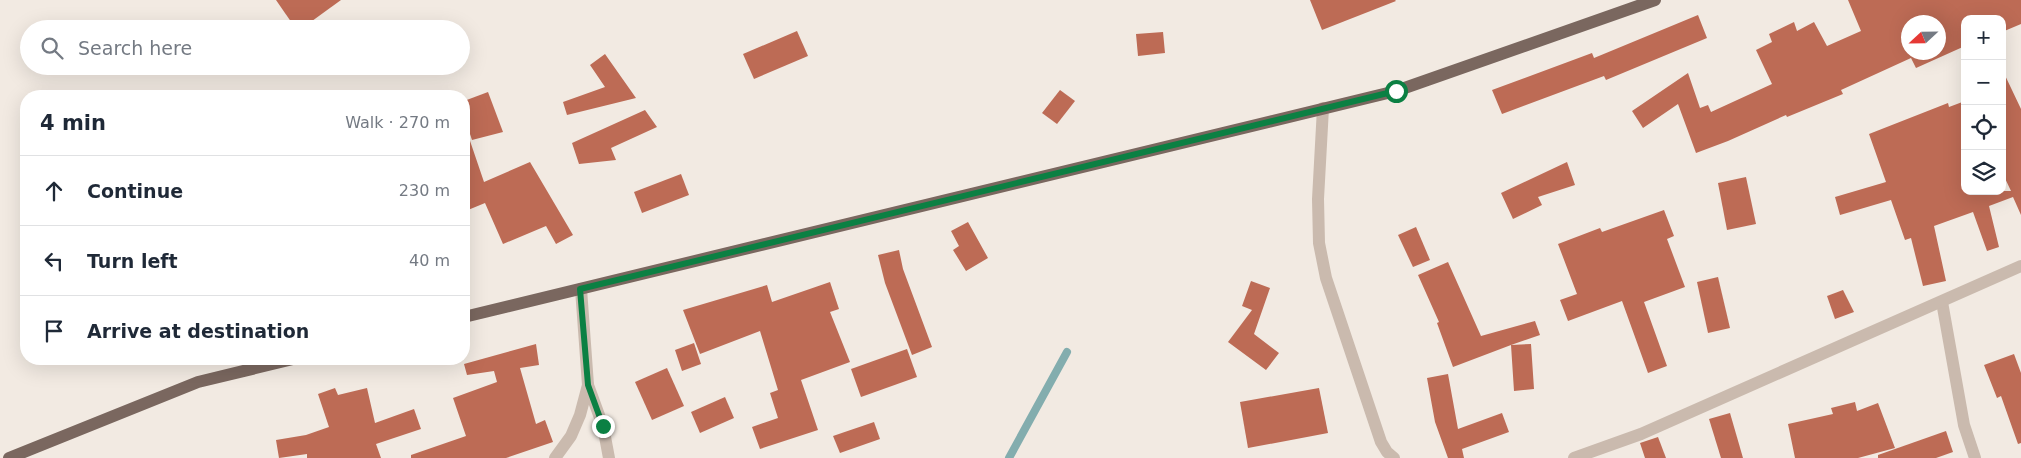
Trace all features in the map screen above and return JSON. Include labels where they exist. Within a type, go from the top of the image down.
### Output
[{"type":"main road","points":[[470,316],[1396,91],[1655,0]]},
{"type":"main road","points":[[9,458],[198,382],[268,365]]},
{"type":"street","points":[[1323,108],[1318,199],[1320,243],[1326,278],[1381,442],[1387,452],[1394,458]]},
{"type":"street","points":[[1574,458],[1641,434],[1770,375],[1942,302],[2021,266]]},
{"type":"street","points":[[580,289],[588,385],[603,426],[609,458]]},
{"type":"street","points":[[1942,302],[1964,425],[1975,458]]},
{"type":"street","points":[[554,458],[571,436],[588,385]]},
{"type":"building","points":[[276,0],[341,0],[313,20],[290,20]]},
{"type":"building","points":[[1310,0],[1395,0],[1396,1],[1322,30]]},
{"type":"building","points":[[1848,0],[2021,0],[2021,24],[2006,30],[2006,15],[1961,15],[1961,48],[1946,55],[1946,15],[1901,15],[1901,60],[1907,60],[1841,90],[1843,94],[1787,117],[1786,115],[1696,153],[1678,104],[1643,128],[1632,111],[1688,73],[1700,108],[1708,105],[1711,112],[1772,84],[1756,50],[1772,42],[1769,34],[1794,22],[1797,31],[1814,22],[1827,46],[1861,31]]},
{"type":"building","points":[[1698,15],[1707,38],[1606,80],[1604,76],[1502,114],[1492,90],[1592,53],[1594,58]]},
{"type":"building","points":[[797,31],[808,56],[754,79],[743,54]]},
{"type":"building","points":[[1163,32],[1165,53],[1138,56],[1136,34]]},
{"type":"building","points":[[605,54],[636,98],[567,115],[563,102],[605,87],[590,65]]},
{"type":"building","points":[[1912,60],[1934,60],[1916,68]]},
{"type":"building","points":[[2006,77],[2021,109],[2021,215],[2013,197],[1989,206],[1999,247],[1987,251],[1973,212],[1934,226],[1946,281],[1923,286],[1911,238],[1905,240],[1891,200],[1840,215],[1835,197],[1886,182],[1869,134],[1948,103],[1949,107],[1961,102],[1961,195],[2006,195],[2006,191],[2011,191],[2006,180]]},
{"type":"building","points":[[1060,90],[1075,101],[1057,124],[1042,113]]},
{"type":"building","points":[[488,92],[503,132],[472,140],[470,134],[470,99]]},
{"type":"building","points":[[645,110],[657,127],[611,148],[616,160],[579,164],[572,143]]},
{"type":"building","points":[[470,141],[484,182],[530,162],[573,235],[556,244],[546,226],[503,244],[485,203],[470,209]]},
{"type":"building","points":[[1567,162],[1575,185],[1538,197],[1542,205],[1513,219],[1501,193]]},
{"type":"building","points":[[681,174],[689,195],[642,213],[634,192]]},
{"type":"building","points":[[1746,177],[1756,224],[1727,230],[1718,183]]},
{"type":"building","points":[[1664,210],[1674,236],[1667,239],[1685,287],[1644,302],[1667,366],[1648,373],[1622,301],[1568,321],[1560,300],[1577,294],[1558,244],[1600,228],[1602,232]]},
{"type":"building","points":[[968,222],[988,258],[966,271],[953,250],[959,246],[951,231]]},
{"type":"building","points":[[1416,227],[1430,260],[1413,267],[1398,235]]},
{"type":"building","points":[[899,250],[903,269],[932,347],[912,355],[885,283],[878,255]]},
{"type":"building","points":[[1448,262],[1481,336],[1535,321],[1540,335],[1453,367],[1437,323],[1439,322],[1418,275]]},
{"type":"building","points":[[1718,277],[1730,328],[1708,333],[1697,282]]},
{"type":"building","points":[[1251,281],[1270,288],[1254,334],[1279,353],[1266,370],[1228,342],[1252,310],[1242,306]]},
{"type":"building","points":[[830,282],[839,309],[830,312],[850,362],[801,380],[818,430],[760,449],[752,427],[778,418],[770,393],[778,390],[760,331],[700,354],[683,310],[767,285],[772,302]]},
{"type":"building","points":[[1843,290],[1854,312],[1835,319],[1827,296]]},
{"type":"building","points":[[694,343],[701,364],[682,371],[675,350]]},
{"type":"building","points":[[536,344],[539,365],[520,368],[536,424],[545,420],[553,442],[506,458],[411,458],[411,455],[466,436],[453,398],[497,382],[494,371],[467,375],[464,365],[470,365],[470,362]]},
{"type":"building","points":[[1531,344],[1534,389],[1514,391],[1511,345]]},
{"type":"building","points":[[907,349],[917,377],[861,397],[851,369]]},
{"type":"building","points":[[2014,354],[2021,373],[2021,443],[2018,444],[2001,396],[1997,398],[1984,365]]},
{"type":"building","points":[[667,368],[684,406],[652,420],[635,382]]},
{"type":"building","points":[[1448,374],[1458,429],[1502,413],[1509,432],[1462,449],[1464,458],[1448,458],[1435,422],[1427,378]]},
{"type":"building","points":[[335,388],[338,395],[367,388],[375,423],[414,409],[421,429],[376,444],[381,458],[307,458],[307,454],[279,458],[276,440],[306,435],[329,427],[318,394]]},
{"type":"building","points":[[1319,388],[1328,433],[1248,448],[1240,402]]},
{"type":"building","points":[[725,397],[734,418],[700,433],[691,412]]},
{"type":"building","points":[[1855,402],[1857,411],[1878,403],[1895,448],[1858,458],[1795,458],[1788,424],[1833,414],[1831,408]]},
{"type":"building","points":[[1730,413],[1743,458],[1721,458],[1709,419]]},
{"type":"building","points":[[874,422],[880,439],[840,453],[833,436]]},
{"type":"building","points":[[1946,431],[1953,452],[1936,458],[1878,458],[1878,455]]},
{"type":"building","points":[[1658,437],[1666,458],[1645,458],[1640,443]]},
{"type":"waterway","points":[[1009,458],[1067,352]]},
{"type":"route","points":[[603,426],[588,385],[580,289],[1396,91]]}]
